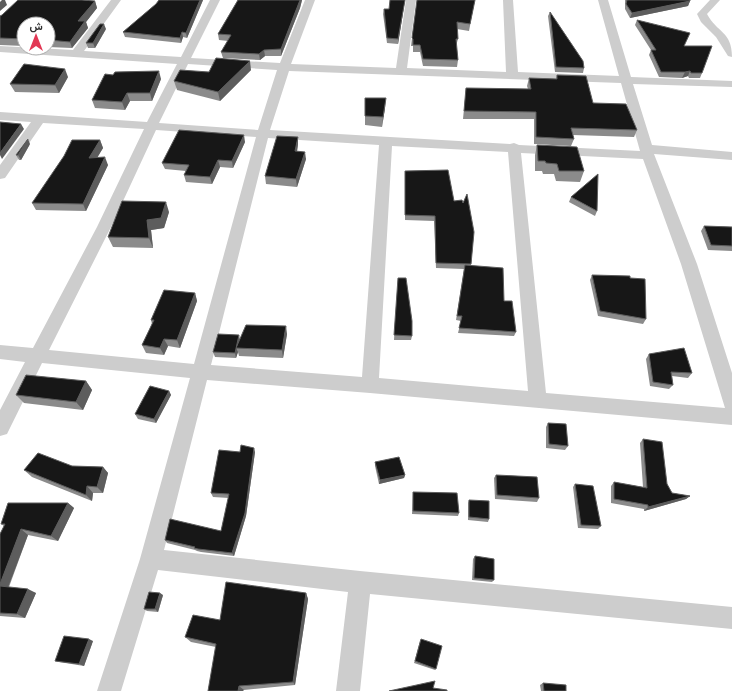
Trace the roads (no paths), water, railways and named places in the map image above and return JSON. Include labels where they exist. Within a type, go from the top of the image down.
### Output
[{"type":"street","points":[[77,53],[116,0]]},
{"type":"street","points":[[0,428],[104,227],[152,125],[215,0]]},
{"type":"street","points":[[109,691],[151,558],[202,372],[264,134],[284,67],[310,0]]},
{"type":"street","points":[[402,72],[411,0]]},
{"type":"street","points":[[508,0],[512,76]]},
{"type":"street","points":[[603,0],[647,152],[689,264],[718,354],[732,404]]},
{"type":"street","points":[[715,0],[702,14],[705,20],[720,35],[732,54]]},
{"type":"street","points":[[0,49],[284,67],[732,84]]},
{"type":"street","points":[[0,116],[152,125],[386,142],[732,156]]},
{"type":"street","points":[[0,175],[40,118]]},
{"type":"street","points":[[370,385],[386,142]]},
{"type":"street","points":[[514,147],[538,400]]},
{"type":"street","points":[[0,352],[202,372],[370,385],[732,417]]},
{"type":"street","points":[[151,558],[360,582],[732,618]]},
{"type":"street","points":[[348,691],[360,582]]}]
